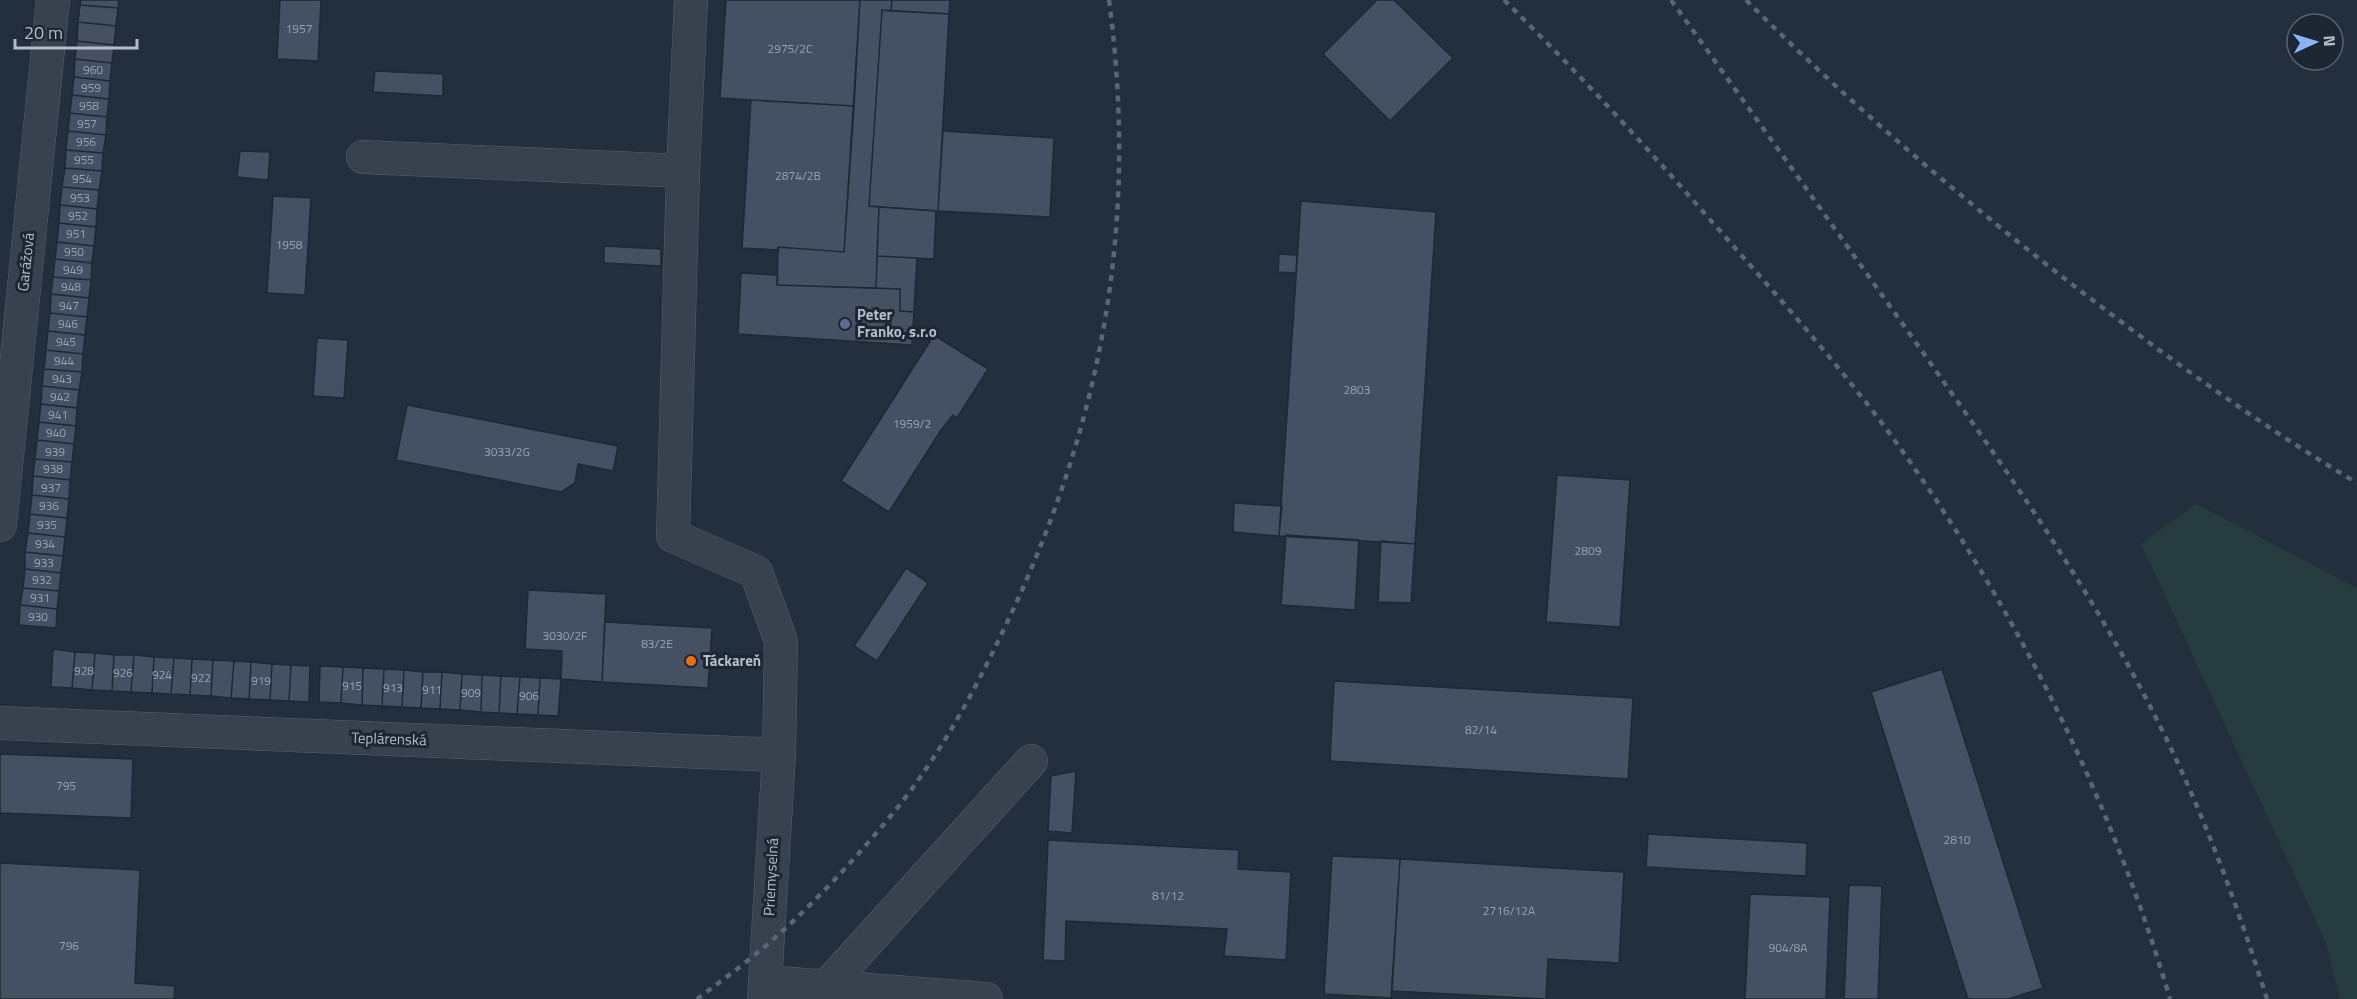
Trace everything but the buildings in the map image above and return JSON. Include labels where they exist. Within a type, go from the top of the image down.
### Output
[{"type":"street","name":"Garážová","points":[[0,525],[53,0]]},
{"type":"street","points":[[363,157],[683,171],[692,0]]},
{"type":"street","name":"Priemyselná","points":[[683,171],[673,536],[756,572],[781,641],[779,754],[765,990]]},
{"type":"street","name":"Teplárenská","points":[[0,723],[779,754]]},
{"type":"street","points":[[827,986],[1031,761]]},
{"type":"street","points":[[765,990],[827,986],[986,999]]},
{"type":"green space","points":[[2196,504],[2357,588],[2357,999],[2340,999],[2326,943],[2141,544]]},
{"type":"railway","points":[[697,999],[760,950],[804,911],[898,807],[942,744],[968,699],[1003,631],[1037,554],[1066,478],[1088,401],[1104,323],[1115,245],[1119,165],[1117,84],[1109,0]]},
{"type":"railway","points":[[1504,0],[1615,114],[1787,308],[1873,411],[1938,503],[1980,569],[2056,707],[2119,850],[2170,999]]},
{"type":"railway","points":[[1671,0],[1993,452],[2090,600],[2149,704],[2189,787],[2225,877],[2267,999]]},
{"type":"railway","points":[[1746,0],[1897,141],[2056,272],[2204,382],[2279,434],[2357,483]]},
{"type":"place","name":"Peter Franko, s.r.o","points":[[845,324]]},
{"type":"place","name":"Táckareň","points":[[691,661]]}]
